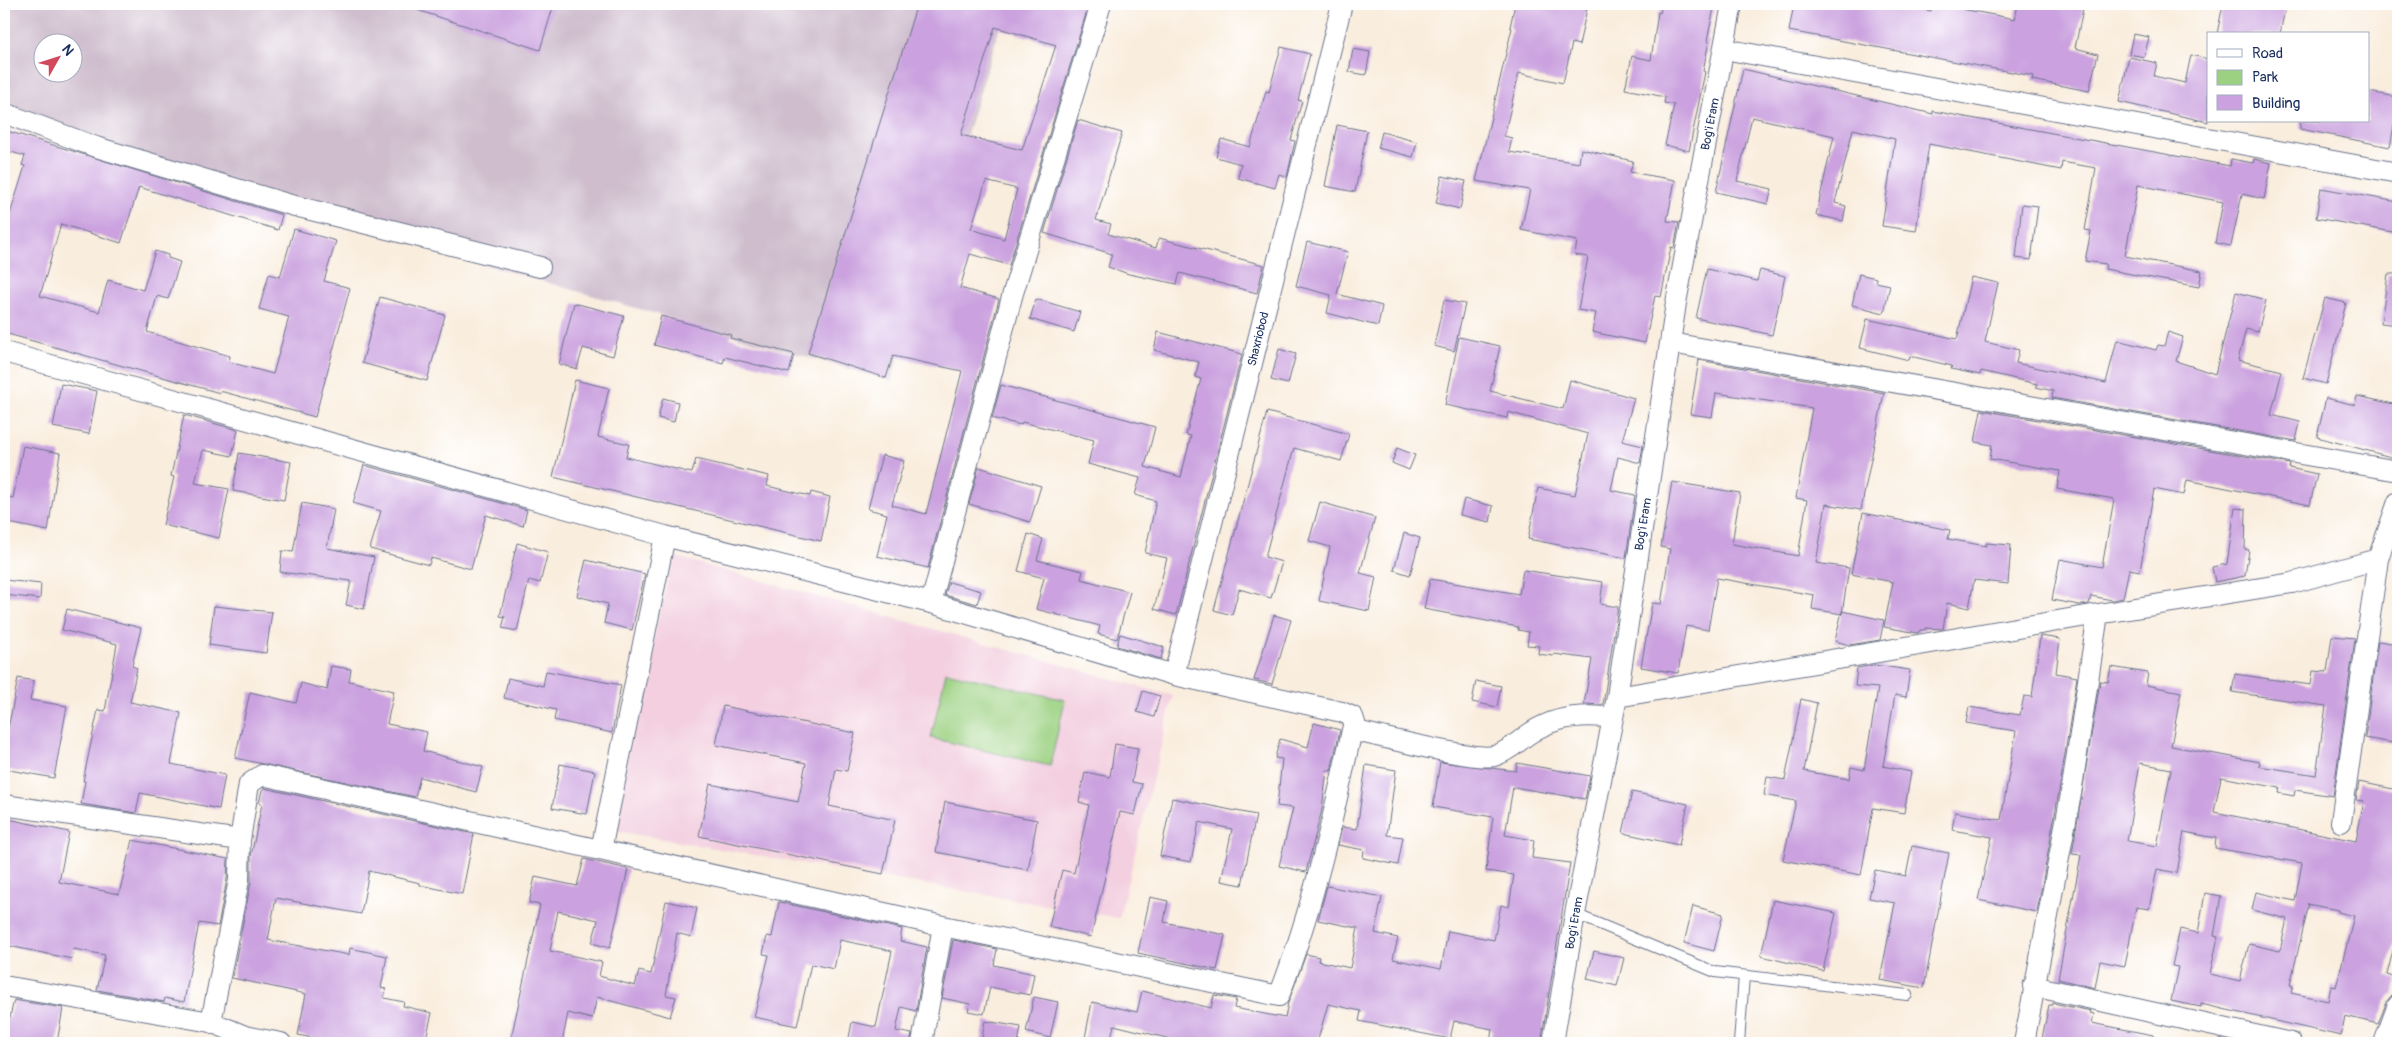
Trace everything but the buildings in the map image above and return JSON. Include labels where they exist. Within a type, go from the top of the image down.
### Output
[{"type":"street","points":[[930,603],[1013,292],[1101,4]]},
{"type":"street","name":"Shaxriobod","points":[[1174,675],[1342,4]]},
{"type":"street","name":"Bog'i Eram","points":[[1553,1043],[1575,914],[1617,697],[1672,343],[1676,303],[1732,4]]},
{"type":"street","points":[[1724,49],[2398,173]]},
{"type":"street","points":[[4,113],[96,147],[291,205],[540,268]]},
{"type":"street","points":[[1672,343],[2398,470]]},
{"type":"street","points":[[4,352],[665,536],[930,603],[1174,675],[1342,712],[1352,717],[1355,723],[1330,826],[1293,960],[1279,996],[943,926],[262,775],[249,784],[240,840],[239,880],[211,1022]]},
{"type":"street","points":[[2341,822],[2378,559],[2398,502]]},
{"type":"street","points":[[601,850],[665,536]]},
{"type":"street","points":[[1617,697],[2098,614],[2292,583],[2378,559]]},
{"type":"street","points":[[2024,1043],[2033,986],[2072,794],[2098,614]]},
{"type":"street","points":[[1352,730],[1470,755],[1492,756],[1510,749],[1533,731],[1555,720],[1591,715],[1613,718]]},
{"type":"street","points":[[4,805],[240,840]]},
{"type":"street","points":[[922,1043],[943,926]]},
{"type":"street","points":[[4,986],[211,1022],[244,1040],[281,1043]]},
{"type":"street","points":[[2033,986],[2291,1043]]},
{"type":"street","points":[[2384,1043],[2398,1005]]},
{"type":"lane","points":[[1575,914],[1715,972],[1907,995]]},
{"type":"lane","points":[[1739,1043],[1744,976]]},
{"type":"shaded area","points":[[4,4],[1007,4],[891,381],[4,127]]},
{"type":"shaded area","points":[[673,556],[1173,696],[1119,918],[610,830]]},
{"type":"green space","points":[[946,672],[1065,700],[1050,766],[931,738]]}]
